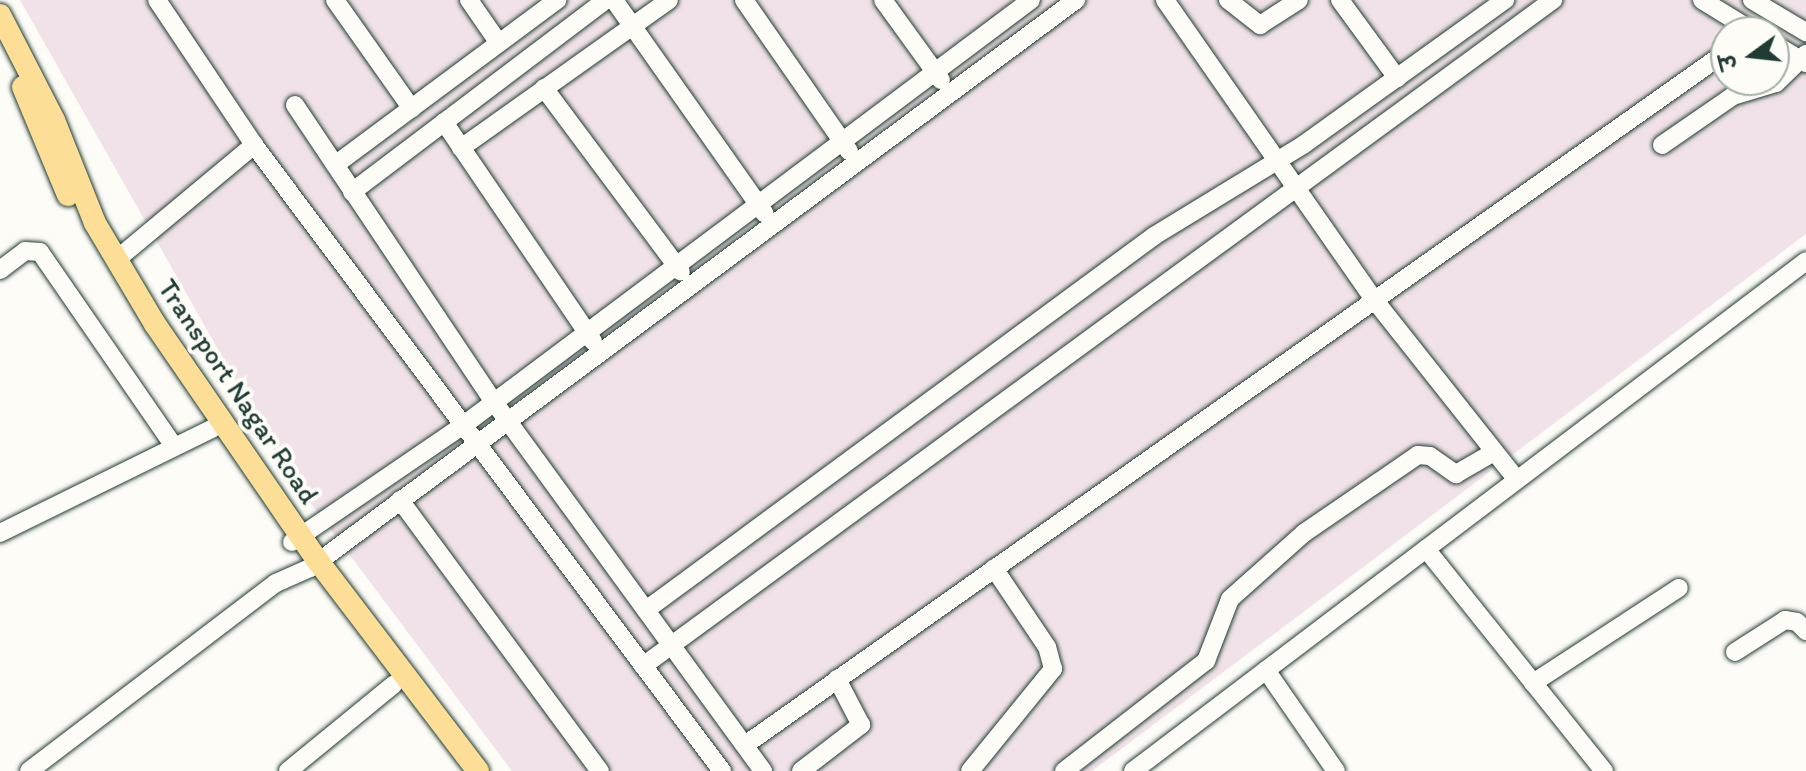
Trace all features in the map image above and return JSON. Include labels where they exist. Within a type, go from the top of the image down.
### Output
[{"type":"main road","name":"Transport Nagar Road","points":[[0,15],[116,260],[297,540]]},
{"type":"main road","name":"Transport Nagar Road","points":[[0,42],[100,261],[213,428],[314,564],[393,685],[459,771]]},
{"type":"main road","name":"Transport Nagar Road","points":[[314,564],[478,771]]},
{"type":"street","points":[[157,0],[254,145],[722,771]]},
{"type":"street","points":[[335,0],[412,109]]},
{"type":"street","points":[[469,0],[498,42]]},
{"type":"street","points":[[335,165],[557,0]]},
{"type":"street","points":[[352,192],[606,0]]},
{"type":"street","points":[[614,0],[773,225]]},
{"type":"street","points":[[461,148],[669,0]]},
{"type":"street","points":[[744,0],[857,164]]},
{"type":"street","points":[[883,0],[949,92]]},
{"type":"street","points":[[29,771],[276,583],[314,564],[506,419],[692,288],[949,92],[1076,0]]},
{"type":"street","points":[[1165,0],[1372,297],[1516,479]]},
{"type":"street","points":[[1228,0],[1260,25],[1299,0]]},
{"type":"street","points":[[1340,0],[1397,78]]},
{"type":"street","points":[[646,610],[1154,236],[1276,158],[1303,145],[1505,0]]},
{"type":"street","points":[[643,666],[1298,190],[1553,0]]},
{"type":"street","points":[[1702,0],[1728,16]]},
{"type":"street","points":[[1752,0],[1806,32]]},
{"type":"street","points":[[297,540],[588,334],[675,264],[843,142],[1019,3],[1032,33]]},
{"type":"street","points":[[1662,145],[1733,96],[1776,83],[1804,59]]},
{"type":"street","points":[[745,745],[1372,297],[1710,63]]},
{"type":"street","points":[[544,88],[692,288]]},
{"type":"street","points":[[295,105],[494,402],[763,771]]},
{"type":"street","points":[[444,122],[601,353]]},
{"type":"street","points":[[116,260],[254,145]]},
{"type":"street","points":[[0,270],[25,251],[40,252],[174,446]]},
{"type":"street","points":[[1133,771],[1806,261]]},
{"type":"street","points":[[0,533],[213,428]]},
{"type":"street","points":[[1064,771],[1206,661],[1230,599],[1304,533],[1418,455],[1430,456],[1456,474],[1494,452]]},
{"type":"street","points":[[400,500],[600,771]]},
{"type":"street","points":[[1426,549],[1604,771]]},
{"type":"street","points":[[970,771],[1053,669],[1047,647],[994,568]]},
{"type":"street","points":[[1533,683],[1679,588]]},
{"type":"street","points":[[1735,652],[1785,620],[1797,622],[1806,631]]},
{"type":"street","points":[[1266,670],[1336,771]]},
{"type":"street","points":[[808,769],[861,725],[837,679]]},
{"type":"street","points":[[288,771],[393,685]]},
{"type":"shaded area","points":[[20,0],[1806,0],[1806,234],[1092,771],[512,771],[288,473]]}]
